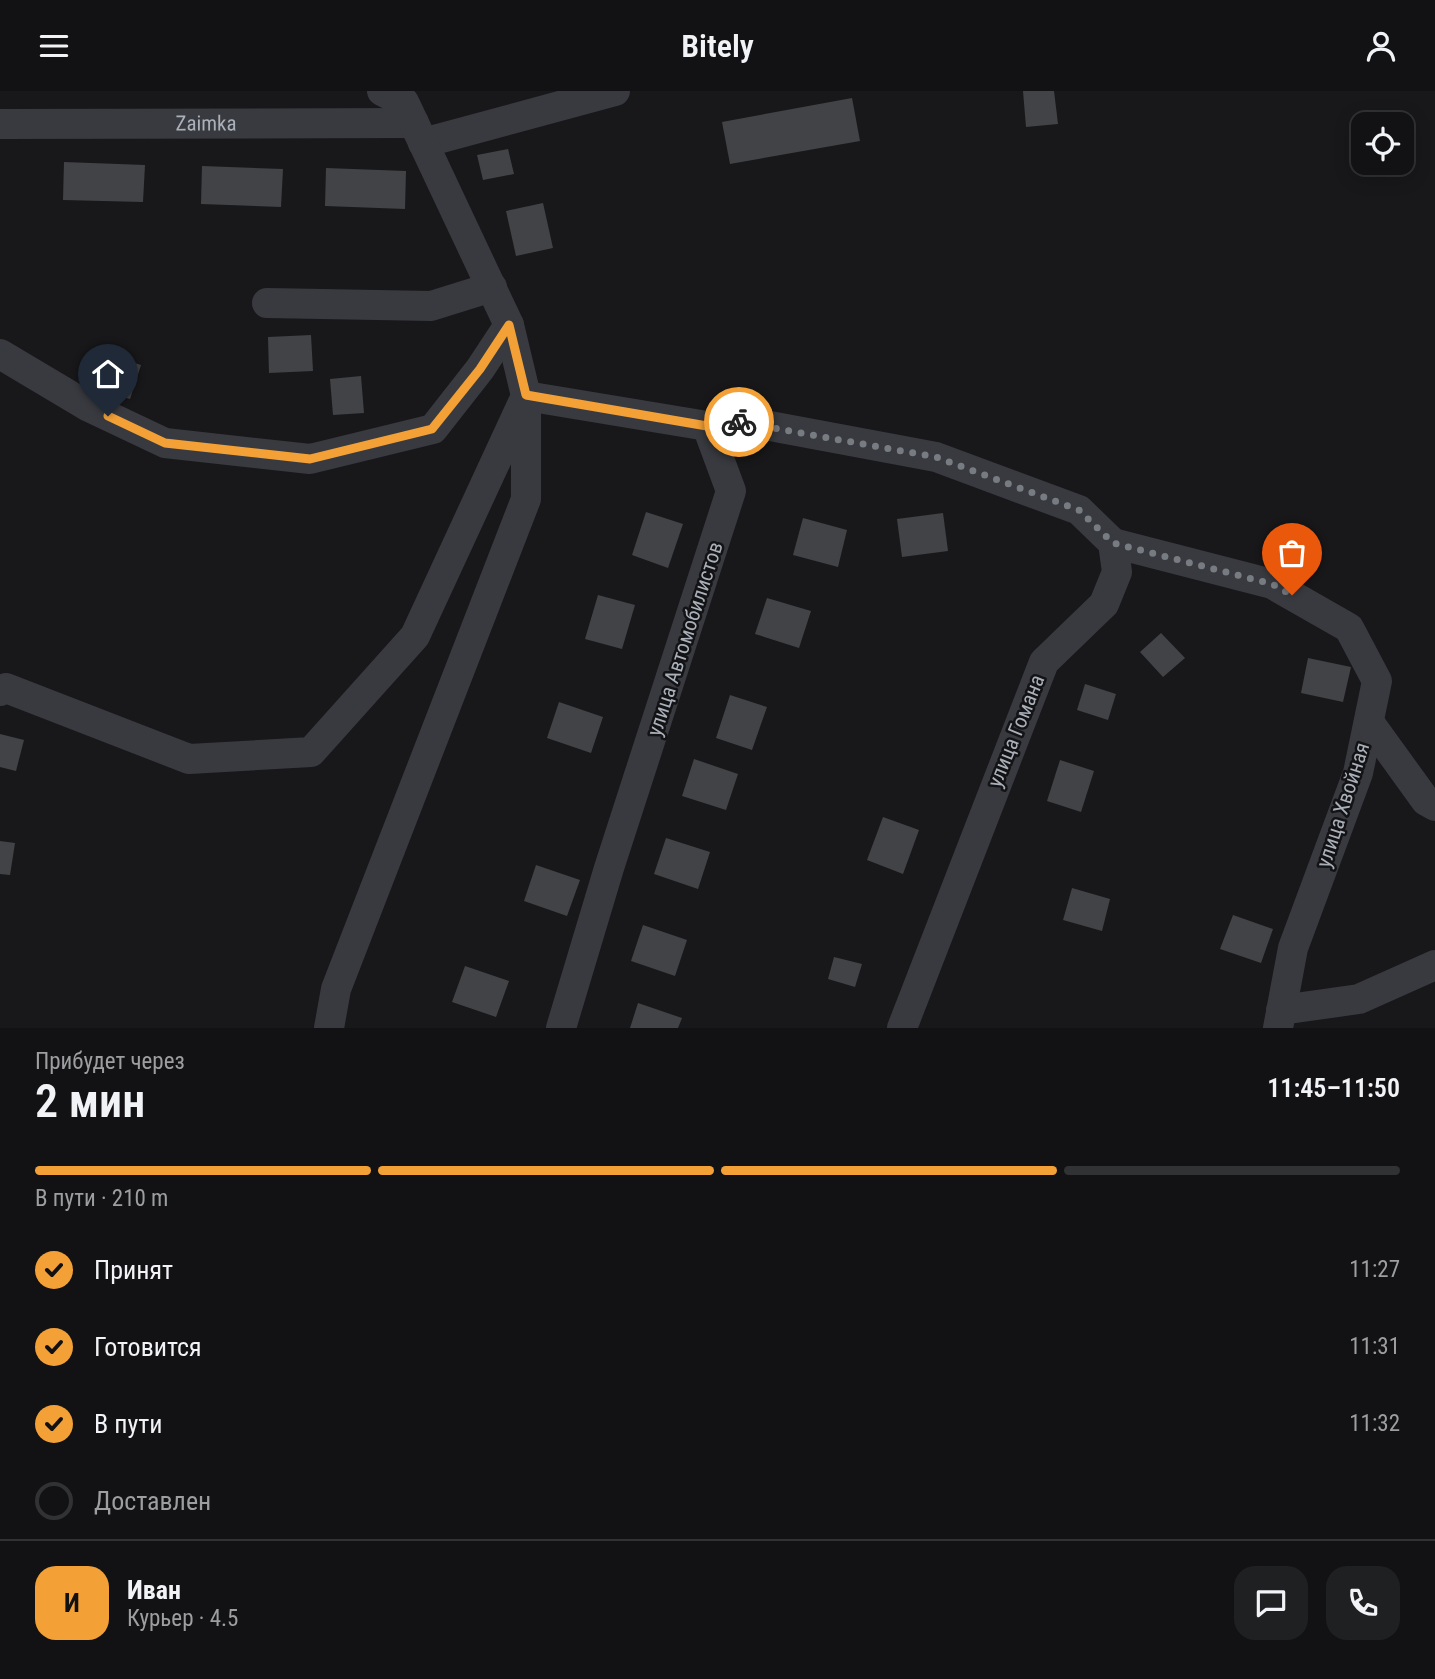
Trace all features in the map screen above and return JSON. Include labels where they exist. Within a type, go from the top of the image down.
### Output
[{"type":"street","name":"Zaimka","points":[[0,124],[406,115],[615,91]]},
{"type":"street","points":[[329,1028],[336,989],[526,499],[526,395],[509,325],[406,115]]},
{"type":"street","points":[[267,303],[431,306],[492,287]]},
{"type":"street","points":[[0,354],[89,407],[165,443],[310,459],[432,429],[480,369],[509,325]]},
{"type":"street","points":[[526,395],[707,426],[743,421],[936,457],[1079,510],[1113,543]]},
{"type":"street","points":[[0,691],[6,688],[189,759],[311,752],[415,636],[526,395]]},
{"type":"street","name":"улица Автомобилистов","points":[[561,1028],[609,868],[731,491],[707,426]]},
{"type":"street","name":"улица Хвойная","points":[[1113,543],[1272,584],[1349,628],[1377,681],[1358,773],[1293,948],[1279,1019]]},
{"type":"street","name":"улица Гомана","points":[[902,1028],[1044,662],[1104,604],[1117,572],[1113,543]]},
{"type":"street","points":[[1369,722],[1426,801],[1435,806]]},
{"type":"street","points":[[1279,1019],[1359,999],[1435,965]]},
{"type":"building","points":[[1023,91],[1054,91],[1058,124],[1026,127]]},
{"type":"building","points":[[852,98],[860,141],[730,164],[722,122]]},
{"type":"building","points":[[508,149],[514,174],[483,180],[477,155]]},
{"type":"building","points":[[64,162],[145,165],[143,202],[63,200]]},
{"type":"building","points":[[202,166],[283,169],[281,207],[201,204]]},
{"type":"building","points":[[326,168],[406,171],[405,209],[325,206]]},
{"type":"building","points":[[543,203],[553,248],[516,256],[506,211]]},
{"type":"building","points":[[311,335],[313,371],[269,373],[268,337]]},
{"type":"building","points":[[99,352],[141,365],[130,399],[89,386]]},
{"type":"building","points":[[361,376],[364,413],[333,415],[330,379]]},
{"type":"building","points":[[646,512],[683,524],[668,568],[632,555]]},
{"type":"building","points":[[943,513],[948,551],[902,557],[897,519]]},
{"type":"building","points":[[803,518],[847,530],[838,567],[793,555]]},
{"type":"building","points":[[598,595],[635,605],[622,649],[585,639]]},
{"type":"building","points":[[767,598],[811,611],[799,648],[755,634]]},
{"type":"building","points":[[1161,633],[1185,658],[1163,677],[1140,652]]},
{"type":"building","points":[[1308,658],[1351,667],[1343,702],[1301,693]]},
{"type":"building","points":[[1085,684],[1116,694],[1108,720],[1077,710]]},
{"type":"building","points":[[730,695],[767,707],[752,750],[716,738]]},
{"type":"building","points":[[559,702],[603,717],[591,753],[547,738]]},
{"type":"building","points":[[0,734],[24,740],[16,771],[0,767]]},
{"type":"building","points":[[694,759],[738,774],[726,810],[682,796]]},
{"type":"building","points":[[1060,760],[1094,771],[1081,812],[1047,801]]},
{"type":"building","points":[[883,817],[919,830],[903,874],[867,860]]},
{"type":"building","points":[[666,838],[710,852],[698,889],[654,874]]},
{"type":"building","points":[[0,841],[15,843],[10,875],[0,874]]},
{"type":"building","points":[[536,865],[580,880],[567,916],[524,901]]},
{"type":"building","points":[[1072,888],[1110,899],[1102,931],[1063,920]]},
{"type":"building","points":[[1233,915],[1273,929],[1261,963],[1220,949]]},
{"type":"building","points":[[643,925],[687,940],[675,976],[631,961]]},
{"type":"building","points":[[834,957],[862,964],[855,987],[828,979]]},
{"type":"building","points":[[465,966],[509,981],[496,1017],[452,1002]]},
{"type":"building","points":[[638,1003],[682,1018],[678,1028],[630,1028]]},
{"type":"way so far","points":[[739,422],[936,457],[1079,510],[1113,543],[1272,584],[1292,595]]},
{"type":"route","points":[[108,416],[165,443],[310,459],[432,429],[480,369],[509,325],[526,395],[707,426],[739,422]]}]
